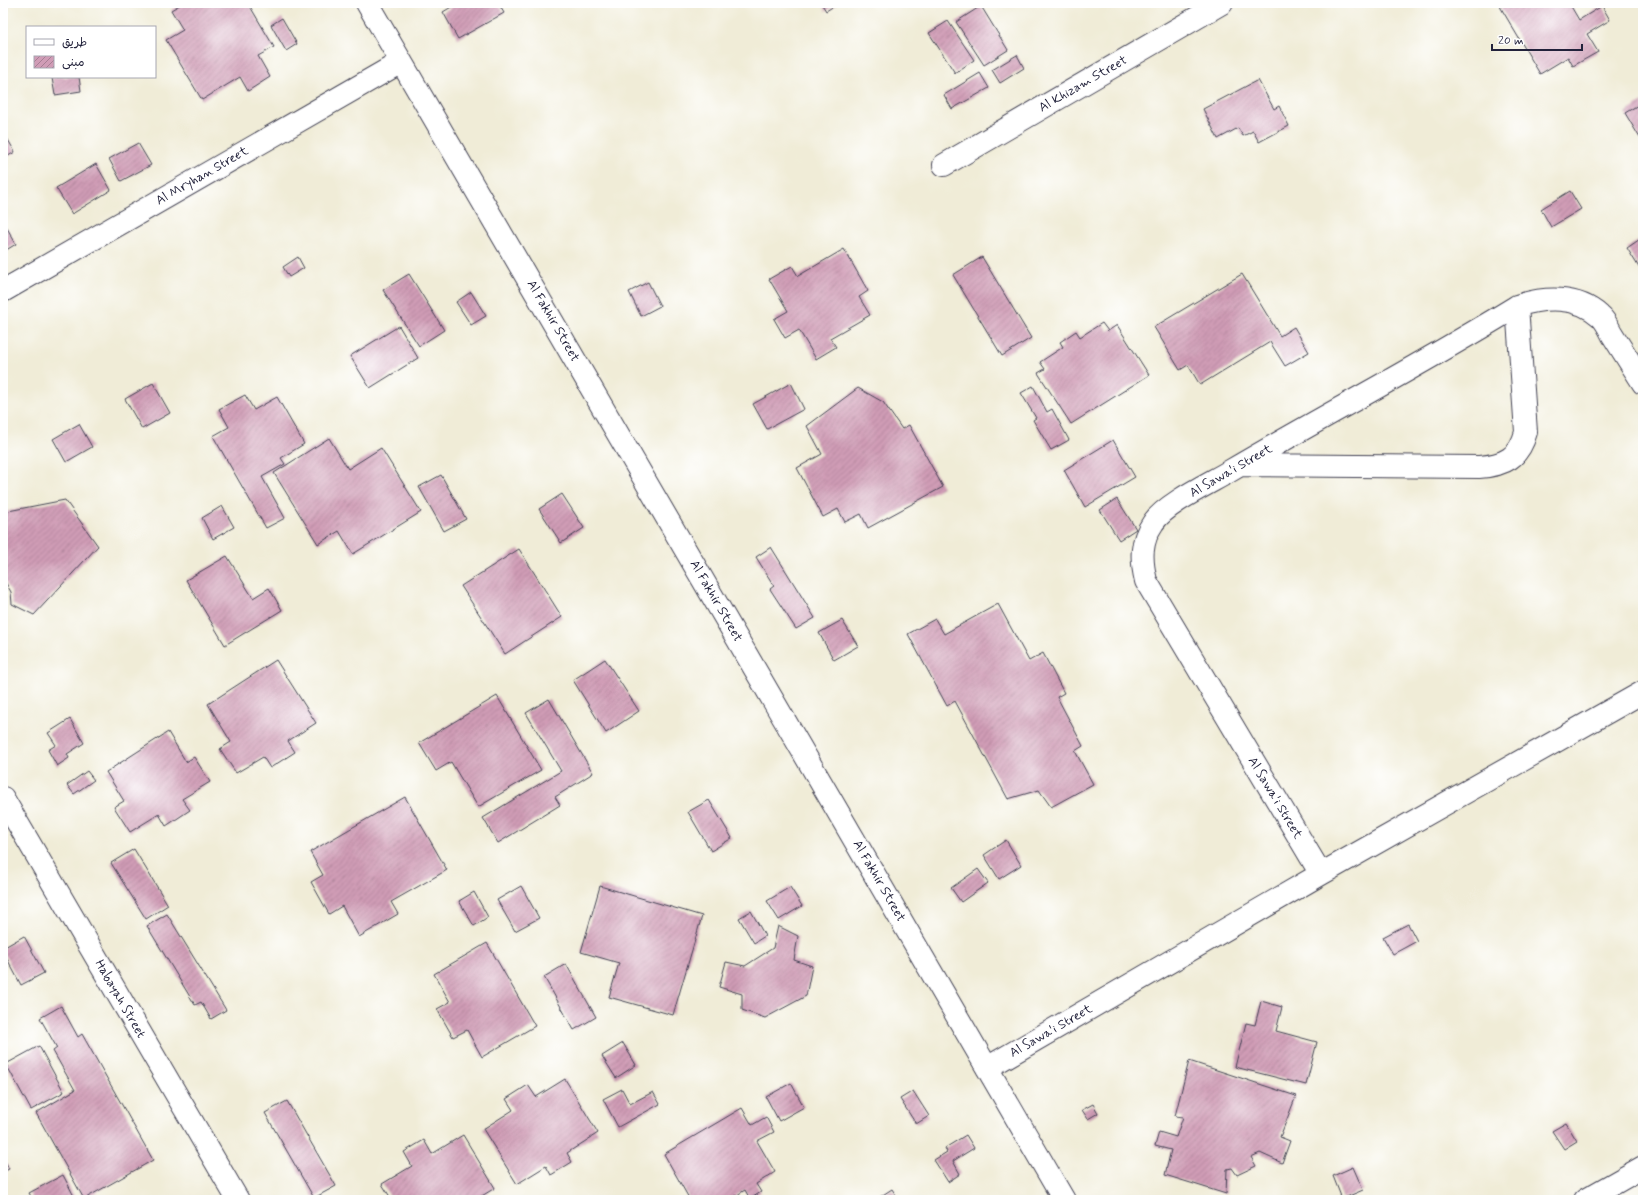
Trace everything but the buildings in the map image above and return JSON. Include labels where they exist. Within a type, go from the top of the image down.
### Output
[{"type":"street","name":"Al Fakhir Street","points":[[367,3],[1064,1200]]},
{"type":"street","name":"Al Khizam Street","points":[[944,165],[1222,3]]},
{"type":"street","name":"Al Mryhan Street","points":[[3,291],[401,62]]},
{"type":"street","name":"Al Sawa'i Street","points":[[1321,874],[1146,581],[1141,561],[1144,541],[1153,522],[1168,508],[1241,465],[1516,306],[1533,300],[1551,299],[1569,301],[1586,307],[1601,317],[1643,383]]},
{"type":"street","points":[[1241,465],[1479,467],[1493,466],[1505,462],[1515,455],[1522,444],[1526,432],[1516,306]]},
{"type":"street","name":"Al Sawa'i Street","points":[[987,1068],[1321,874],[1643,692]]},
{"type":"street","name":"Habayah Street","points":[[3,798],[238,1200]]},
{"type":"street","points":[[1585,1200],[1643,1167]]}]
